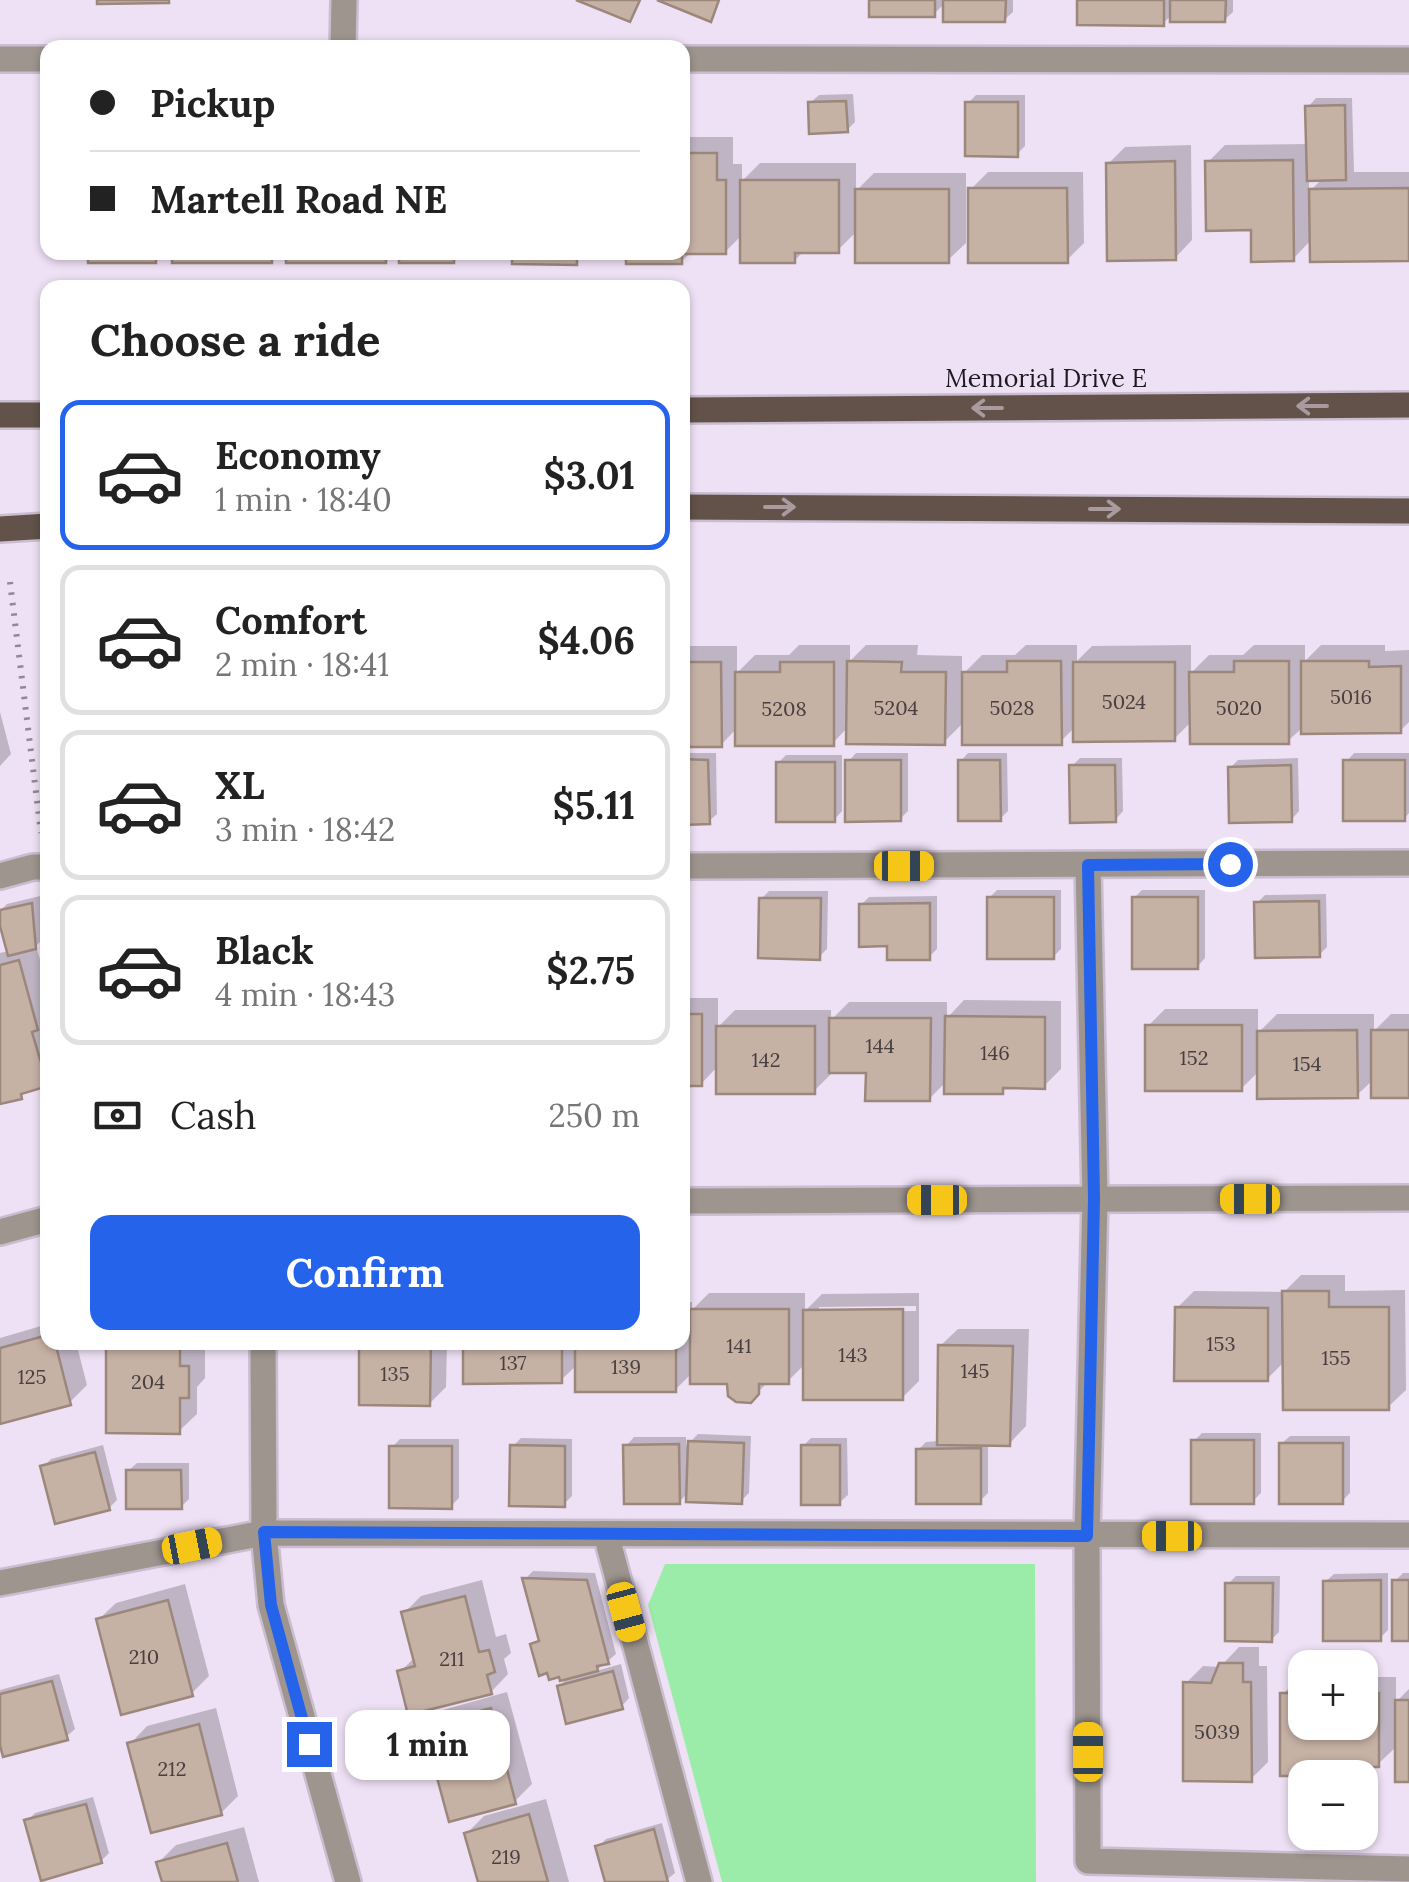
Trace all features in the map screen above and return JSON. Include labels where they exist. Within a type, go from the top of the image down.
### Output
[{"type":"main road","name":"Memorial Drive E","points":[[690,410],[1409,405]]},
{"type":"main road","points":[[0,415],[40,415]]},
{"type":"main road","points":[[690,506],[1409,512]]},
{"type":"main road","points":[[0,529],[40,526]]},
{"type":"street","points":[[344,0],[344,40]]},
{"type":"street","points":[[0,59],[40,59]]},
{"type":"street","points":[[690,59],[1409,60]]},
{"type":"street","points":[[690,866],[1409,863]]},
{"type":"street","points":[[1088,865],[1094,1199],[1087,1536],[1088,1861],[1409,1868]]},
{"type":"street","points":[[0,876],[40,867]]},
{"type":"street","points":[[690,1200],[1409,1198]]},
{"type":"street","points":[[0,1232],[40,1222]]},
{"type":"street","points":[[263,1350],[264,1532],[271,1605],[348,1882]]},
{"type":"street","points":[[0,1583],[264,1532],[1409,1535]]},
{"type":"street","points":[[606,1534],[699,1882]]},
{"type":"path","points":[[10,582],[40,818]]},
{"type":"green space","points":[[665,1564],[1035,1564],[1036,1882],[722,1882],[648,1605]]},
{"type":"building","points":[[97,0],[169,0],[169,3],[97,4]]},
{"type":"building","points":[[576,0],[640,0],[630,22]]},
{"type":"building","points":[[657,0],[719,0],[711,22]]},
{"type":"building","points":[[869,0],[935,0],[935,17],[869,17]]},
{"type":"building","points":[[943,0],[1006,0],[1005,22],[943,22]]},
{"type":"building","points":[[1077,0],[1164,0],[1164,26],[1077,25]]},
{"type":"building","points":[[1170,0],[1226,0],[1225,22],[1170,22]]},
{"type":"building","points":[[846,101],[848,132],[809,134],[808,102]]},
{"type":"building","points":[[965,102],[1018,102],[1018,157],[965,156]]},
{"type":"building","points":[[1345,105],[1346,180],[1307,181],[1305,106]]},
{"type":"building","points":[[690,153],[717,153],[717,180],[726,180],[726,254],[690,254]]},
{"type":"building","points":[[1293,160],[1294,261],[1251,262],[1251,230],[1206,231],[1205,161]]},
{"type":"building","points":[[1175,161],[1176,260],[1107,261],[1106,163]]},
{"type":"building","points":[[740,180],[839,180],[839,253],[795,253],[795,263],[740,263]]},
{"type":"building","points":[[968,188],[1067,188],[1068,263],[968,263]]},
{"type":"building","points":[[1409,188],[1409,261],[1310,262],[1309,189]]},
{"type":"building","points":[[855,189],[949,189],[949,263],[855,263]]},
{"type":"building","points":[[88,260],[156,260],[156,263]]},
{"type":"building","points":[[172,260],[272,260],[272,263]]},
{"type":"building","points":[[286,260],[386,260],[386,263]]},
{"type":"building","points":[[399,260],[454,260],[454,263]]},
{"type":"building","points":[[512,260],[577,260],[577,265],[512,264]]},
{"type":"building","points":[[626,260],[682,260],[682,264],[626,264]]},
{"type":"building","points":[[847,661],[902,662],[901,672],[946,672],[945,745],[846,744]]},
{"type":"building","points":[[1007,661],[1061,661],[1062,745],[962,745],[962,672],[1007,672]]},
{"type":"building","points":[[1234,661],[1289,661],[1289,744],[1190,744],[1189,672],[1234,672]]},
{"type":"building","points":[[1301,661],[1369,661],[1369,667],[1401,666],[1401,733],[1301,734]]},
{"type":"building","points":[[690,662],[721,662],[722,747],[690,747]]},
{"type":"building","points":[[780,662],[834,662],[834,746],[735,746],[735,672],[780,672]]},
{"type":"building","points":[[1073,662],[1175,662],[1175,741],[1073,742]]},
{"type":"building","points":[[690,759],[708,760],[710,824],[690,825]]},
{"type":"building","points":[[845,760],[901,760],[901,821],[845,822]]},
{"type":"building","points":[[958,760],[1000,760],[1001,821],[958,821]]},
{"type":"building","points":[[1343,760],[1405,760],[1405,821],[1343,821]]},
{"type":"building","points":[[776,762],[835,762],[835,822],[776,822]]},
{"type":"building","points":[[1069,765],[1115,765],[1116,822],[1070,823]]},
{"type":"building","points":[[1291,765],[1292,822],[1229,823],[1228,767]]},
{"type":"building","points":[[987,897],[1054,897],[1054,959],[987,959]]},
{"type":"building","points":[[1132,897],[1198,897],[1198,969],[1132,969]]},
{"type":"building","points":[[759,898],[821,898],[820,960],[758,958]]},
{"type":"building","points":[[1319,901],[1320,957],[1255,958],[1254,902]]},
{"type":"building","points":[[32,903],[36,949],[8,956],[0,910]]},
{"type":"building","points":[[930,903],[930,960],[887,960],[887,946],[859,947],[859,904]]},
{"type":"building","points":[[19,960],[38,1030],[32,1032],[40,1059],[40,1088],[21,1094],[22,1099],[0,1104],[0,965]]},
{"type":"building","points":[[690,1014],[702,1014],[702,1086],[690,1086]]},
{"type":"building","points":[[945,1016],[1045,1017],[1045,1089],[1003,1088],[1003,1094],[944,1094]]},
{"type":"building","points":[[829,1018],[931,1018],[930,1101],[865,1101],[866,1073],[829,1073]]},
{"type":"building","points":[[1145,1025],[1242,1025],[1242,1091],[1145,1091]]},
{"type":"building","points":[[716,1026],[815,1026],[815,1094],[716,1094]]},
{"type":"building","points":[[1357,1030],[1358,1098],[1257,1099],[1257,1031]]},
{"type":"building","points":[[1371,1030],[1409,1030],[1409,1098],[1371,1098]]},
{"type":"building","points":[[1282,1291],[1329,1291],[1329,1307],[1389,1307],[1389,1410],[1283,1410]]},
{"type":"building","points":[[1175,1307],[1268,1308],[1268,1381],[1174,1381]]},
{"type":"building","points":[[690,1309],[789,1309],[789,1384],[759,1384],[759,1394],[751,1403],[736,1402],[728,1396],[727,1384],[690,1384]]},
{"type":"building","points":[[903,1309],[903,1400],[803,1400],[803,1310]]},
{"type":"building","points":[[40,1337],[40,1350],[57,1350],[71,1405],[0,1424],[0,1348]]},
{"type":"building","points":[[938,1345],[1013,1346],[1010,1446],[937,1445]]},
{"type":"building","points":[[106,1350],[180,1350],[180,1366],[189,1366],[189,1398],[180,1398],[180,1434],[106,1433]]},
{"type":"building","points":[[359,1350],[431,1350],[430,1406],[359,1405]]},
{"type":"building","points":[[463,1350],[562,1350],[562,1383],[463,1384]]},
{"type":"building","points":[[575,1350],[676,1350],[676,1392],[575,1392]]},
{"type":"building","points":[[1191,1440],[1254,1440],[1254,1504],[1191,1504]]},
{"type":"building","points":[[688,1441],[744,1443],[742,1504],[686,1502]]},
{"type":"building","points":[[1279,1443],[1343,1443],[1343,1504],[1279,1504]]},
{"type":"building","points":[[679,1444],[680,1504],[624,1504],[623,1445]]},
{"type":"building","points":[[510,1445],[565,1446],[565,1507],[509,1506]]},
{"type":"building","points":[[801,1445],[840,1445],[840,1505],[801,1505]]},
{"type":"building","points":[[389,1446],[452,1446],[452,1509],[389,1508]]},
{"type":"building","points":[[981,1448],[981,1504],[916,1504],[916,1449]]},
{"type":"building","points":[[95,1452],[110,1510],[55,1524],[40,1466]]},
{"type":"building","points":[[126,1470],[181,1470],[182,1509],[126,1509]]},
{"type":"building","points":[[522,1578],[587,1580],[609,1664],[597,1666],[598,1671],[560,1681],[559,1677],[549,1680],[547,1673],[539,1676],[530,1644],[539,1641]]},
{"type":"building","points":[[1381,1580],[1381,1641],[1323,1641],[1323,1581]]},
{"type":"building","points":[[1392,1580],[1409,1580],[1409,1641],[1392,1641]]},
{"type":"building","points":[[1225,1583],[1273,1583],[1272,1642],[1225,1641]]},
{"type":"building","points":[[465,1596],[479,1652],[489,1650],[495,1672],[487,1675],[492,1694],[408,1715],[397,1671],[415,1666],[401,1612]]},
{"type":"building","points":[[168,1600],[193,1696],[121,1715],[96,1619]]},
{"type":"building","points":[[1219,1663],[1243,1663],[1243,1682],[1251,1682],[1252,1782],[1183,1781],[1183,1682],[1211,1683]]},
{"type":"building","points":[[613,1671],[623,1709],[566,1724],[557,1686]]},
{"type":"building","points":[[52,1681],[68,1740],[3,1757],[0,1694]]},
{"type":"building","points":[[1280,1693],[1288,1693],[1288,1740],[1378,1740],[1379,1693],[1379,1767],[1378,1760],[1288,1760],[1288,1776],[1280,1776]]},
{"type":"building","points":[[1395,1700],[1409,1700],[1409,1782],[1395,1782]]},
{"type":"building","points":[[491,1708],[516,1804],[449,1822],[423,1726]]},
{"type":"building","points":[[199,1724],[222,1815],[151,1833],[127,1743]]},
{"type":"building","points":[[86,1804],[102,1863],[41,1881],[24,1820]]},
{"type":"building","points":[[529,1814],[548,1882],[478,1882],[464,1833]]},
{"type":"building","points":[[654,1829],[668,1882],[605,1882],[595,1846]]},
{"type":"building","points":[[227,1843],[238,1882],[162,1882],[156,1862]]},
{"type":"route","points":[[309,1744],[271,1605],[264,1532],[1087,1536],[1094,1199],[1088,865],[1230,864]]}]
